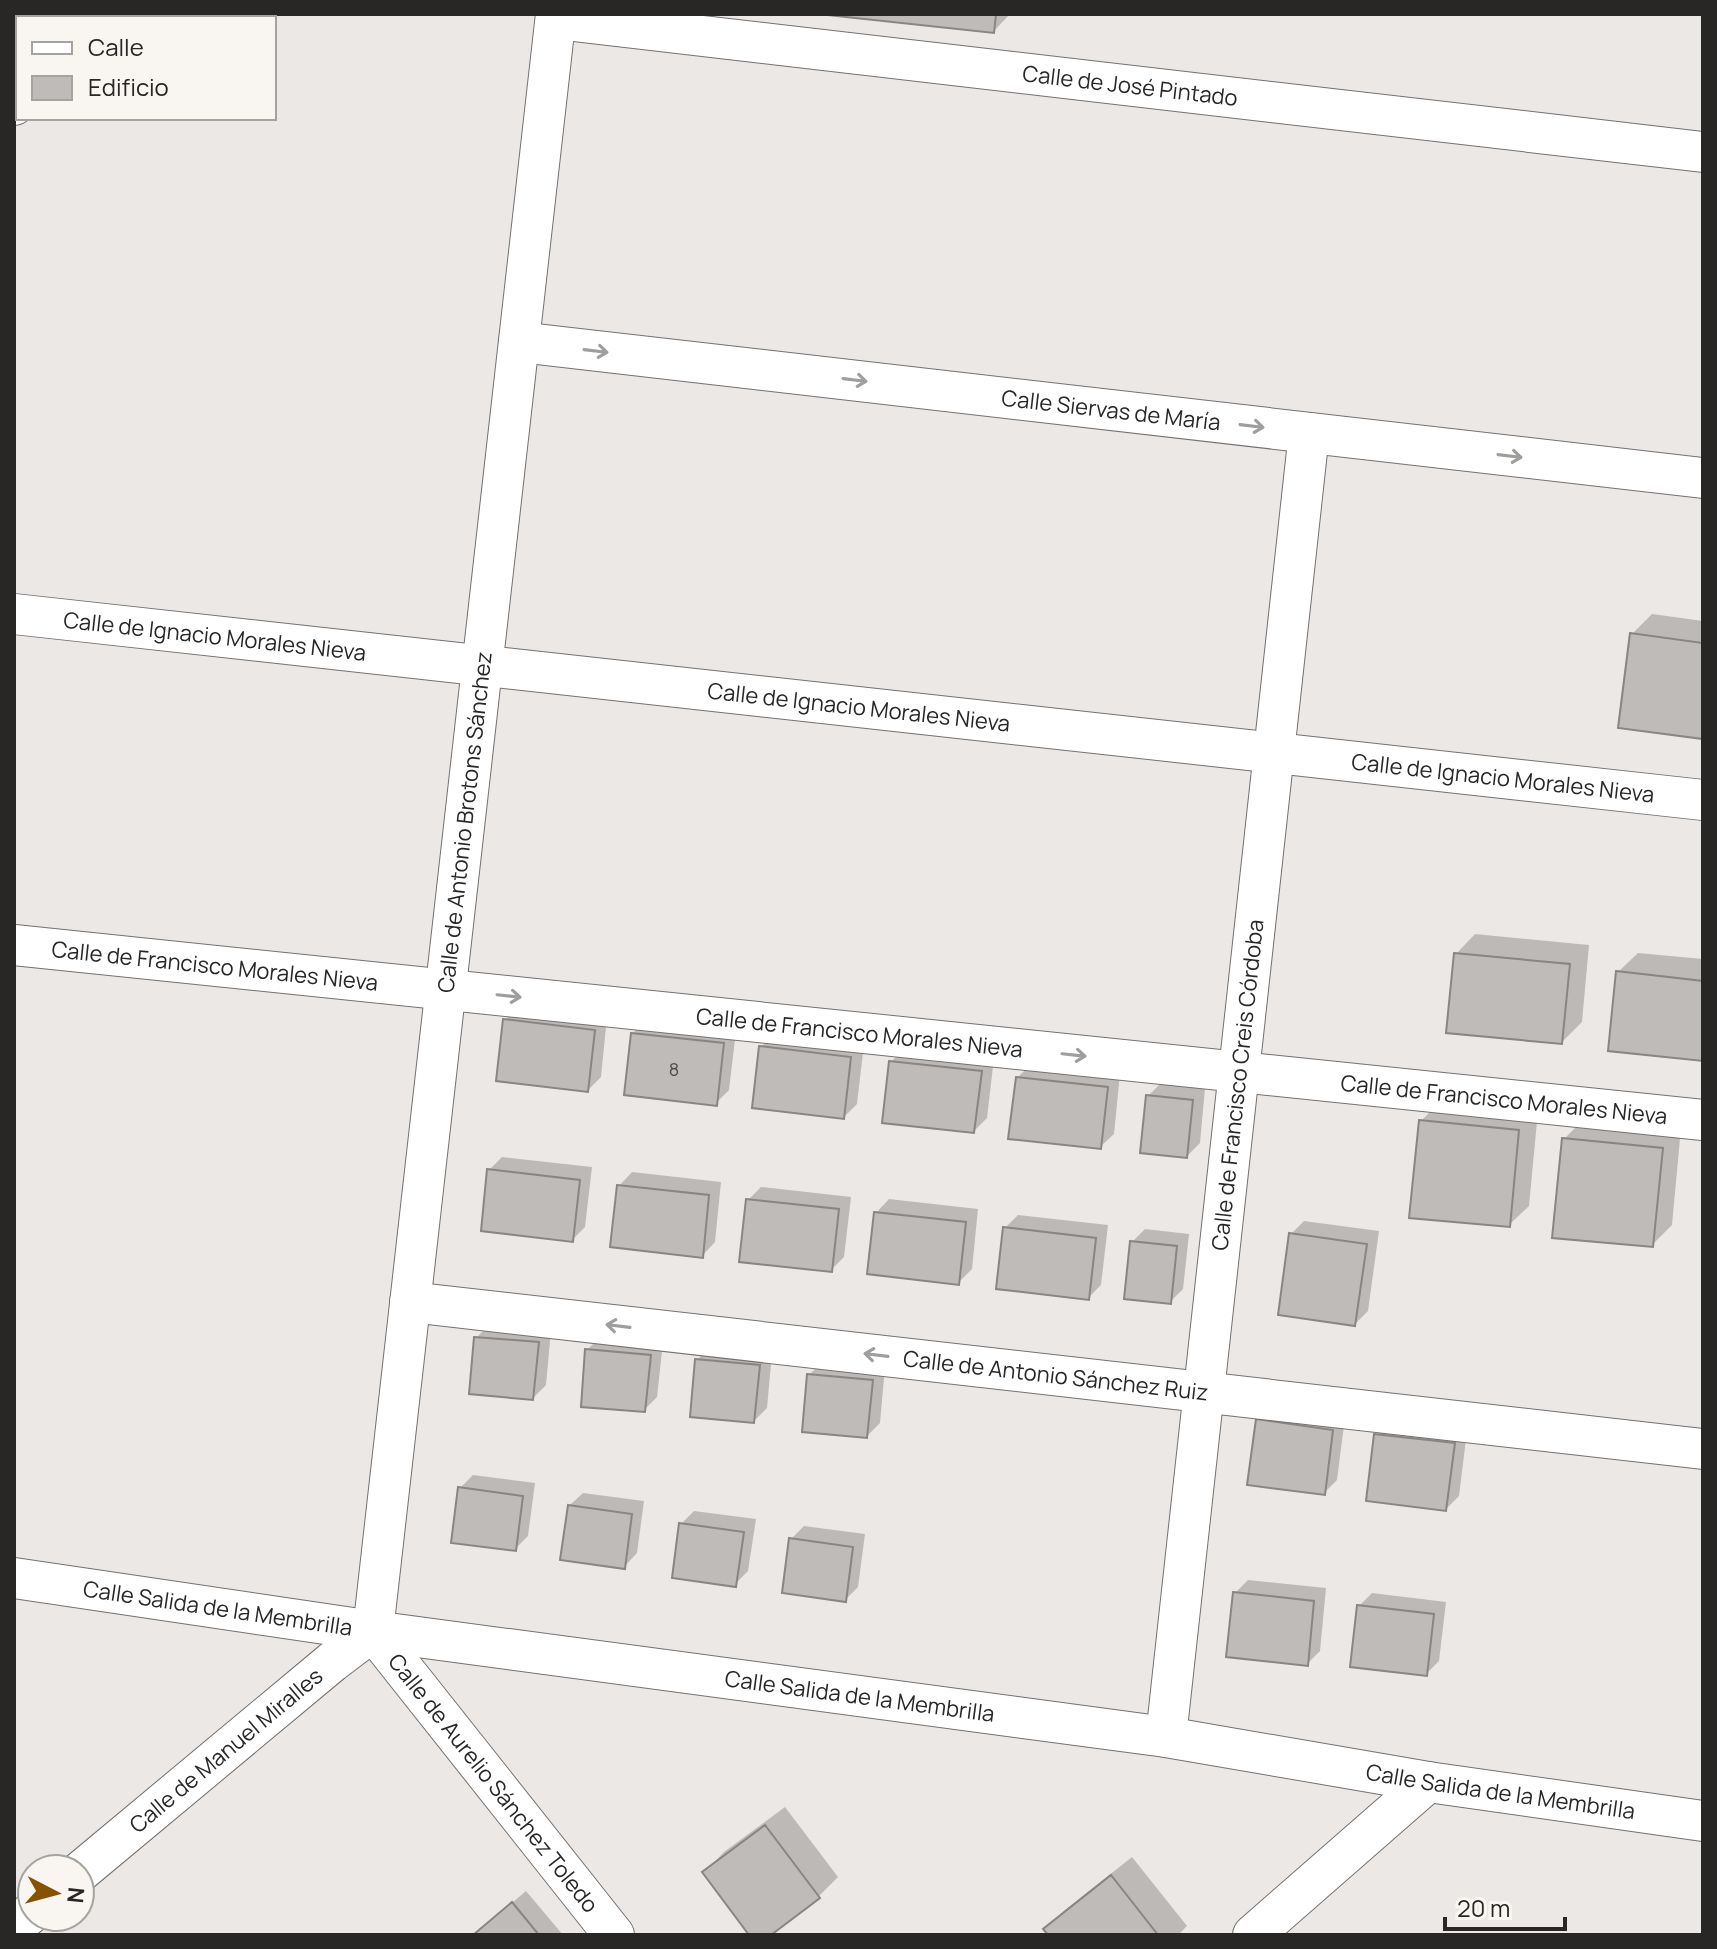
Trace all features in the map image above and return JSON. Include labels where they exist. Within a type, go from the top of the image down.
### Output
[{"type":"street","name":"Calle de José Pintado","points":[[556,16],[1703,152]]},
{"type":"street","name":"Calle de Antonio Brotons Sánchez","points":[[373,1631],[556,16]]},
{"type":"street","name":"Calle Siervas de María","points":[[519,342],[1703,478]]},
{"type":"street","name":"Calle de Francisco Creis Córdoba","points":[[1166,1737],[1309,433]]},
{"type":"street","name":"Calle de Ignacio Morales Nieva","points":[[14,614],[1703,800]]},
{"type":"street","name":"Calle de Francisco Morales Nieva","points":[[14,945],[1703,1120]]},
{"type":"street","name":"Calle de Antonio Sánchez Ruiz","points":[[410,1302],[1703,1449]]},
{"type":"street","name":"Calle Salida de la Membrilla","points":[[14,1578],[373,1631],[1166,1737],[1428,1782],[1703,1821]]},
{"type":"street","name":"Calle de Manuel Miralles","points":[[96,1859],[373,1631]]},
{"type":"street","name":"Calle de Aurelio Sánchez Toledo","points":[[373,1631],[614,1935]]},
{"type":"street","points":[[1253,1935],[1428,1782]]},
{"type":"building","points":[[818,14],[996,14],[994,33]]},
{"type":"building","points":[[1630,633],[1703,643],[1703,739],[1618,728]]},
{"type":"building","points":[[1454,953],[1570,964],[1562,1044],[1446,1033]]},
{"type":"building","points":[[1616,971],[1703,981],[1703,1061],[1608,1051]]},
{"type":"building","points":[[503,1019],[595,1030],[588,1092],[496,1081]]},
{"type":"building","points":[[631,1033],[724,1043],[717,1106],[624,1095]]},
{"type":"building","points":[[759,1046],[851,1057],[844,1119],[752,1108]]},
{"type":"building","points":[[889,1061],[982,1071],[974,1133],[882,1123]]},
{"type":"building","points":[[1016,1077],[1108,1087],[1101,1149],[1008,1139]]},
{"type":"building","points":[[1146,1095],[1193,1100],[1187,1158],[1140,1153]]},
{"type":"building","points":[[1419,1120],[1519,1130],[1510,1227],[1409,1218]]},
{"type":"building","points":[[1562,1138],[1663,1148],[1653,1247],[1552,1238]]},
{"type":"building","points":[[487,1169],[580,1180],[573,1242],[481,1231]]},
{"type":"building","points":[[617,1185],[709,1195],[703,1258],[610,1247]]},
{"type":"building","points":[[746,1199],[839,1209],[832,1272],[739,1262]]},
{"type":"building","points":[[874,1212],[966,1222],[959,1285],[867,1274]]},
{"type":"building","points":[[1003,1227],[1096,1238],[1089,1300],[996,1289]]},
{"type":"building","points":[[1289,1233],[1367,1244],[1355,1326],[1278,1315]]},
{"type":"building","points":[[1130,1241],[1177,1246],[1171,1304],[1124,1299]]},
{"type":"building","points":[[474,1337],[539,1342],[533,1400],[469,1394]]},
{"type":"building","points":[[585,1349],[651,1355],[645,1412],[581,1407]]},
{"type":"building","points":[[695,1359],[760,1365],[754,1423],[690,1417]]},
{"type":"building","points":[[807,1374],[873,1380],[867,1438],[802,1432]]},
{"type":"building","points":[[1256,1419],[1333,1430],[1325,1495],[1247,1485]]},
{"type":"building","points":[[1374,1434],[1455,1443],[1446,1511],[1366,1501]]},
{"type":"building","points":[[458,1487],[523,1496],[516,1551],[451,1543]]},
{"type":"building","points":[[568,1505],[632,1514],[625,1569],[560,1560]]},
{"type":"building","points":[[679,1523],[744,1532],[736,1587],[672,1578]]},
{"type":"building","points":[[789,1538],[853,1547],[846,1602],[782,1593]]},
{"type":"building","points":[[1233,1592],[1314,1601],[1308,1666],[1226,1657]]},
{"type":"building","points":[[1357,1605],[1434,1614],[1427,1676],[1350,1667]]},
{"type":"building","points":[[765,1825],[820,1898],[771,1935],[749,1935],[702,1872]]},
{"type":"building","points":[[1111,1875],[1158,1935],[1048,1935],[1043,1929]]},
{"type":"building","points":[[512,1902],[539,1935],[473,1935]]}]
